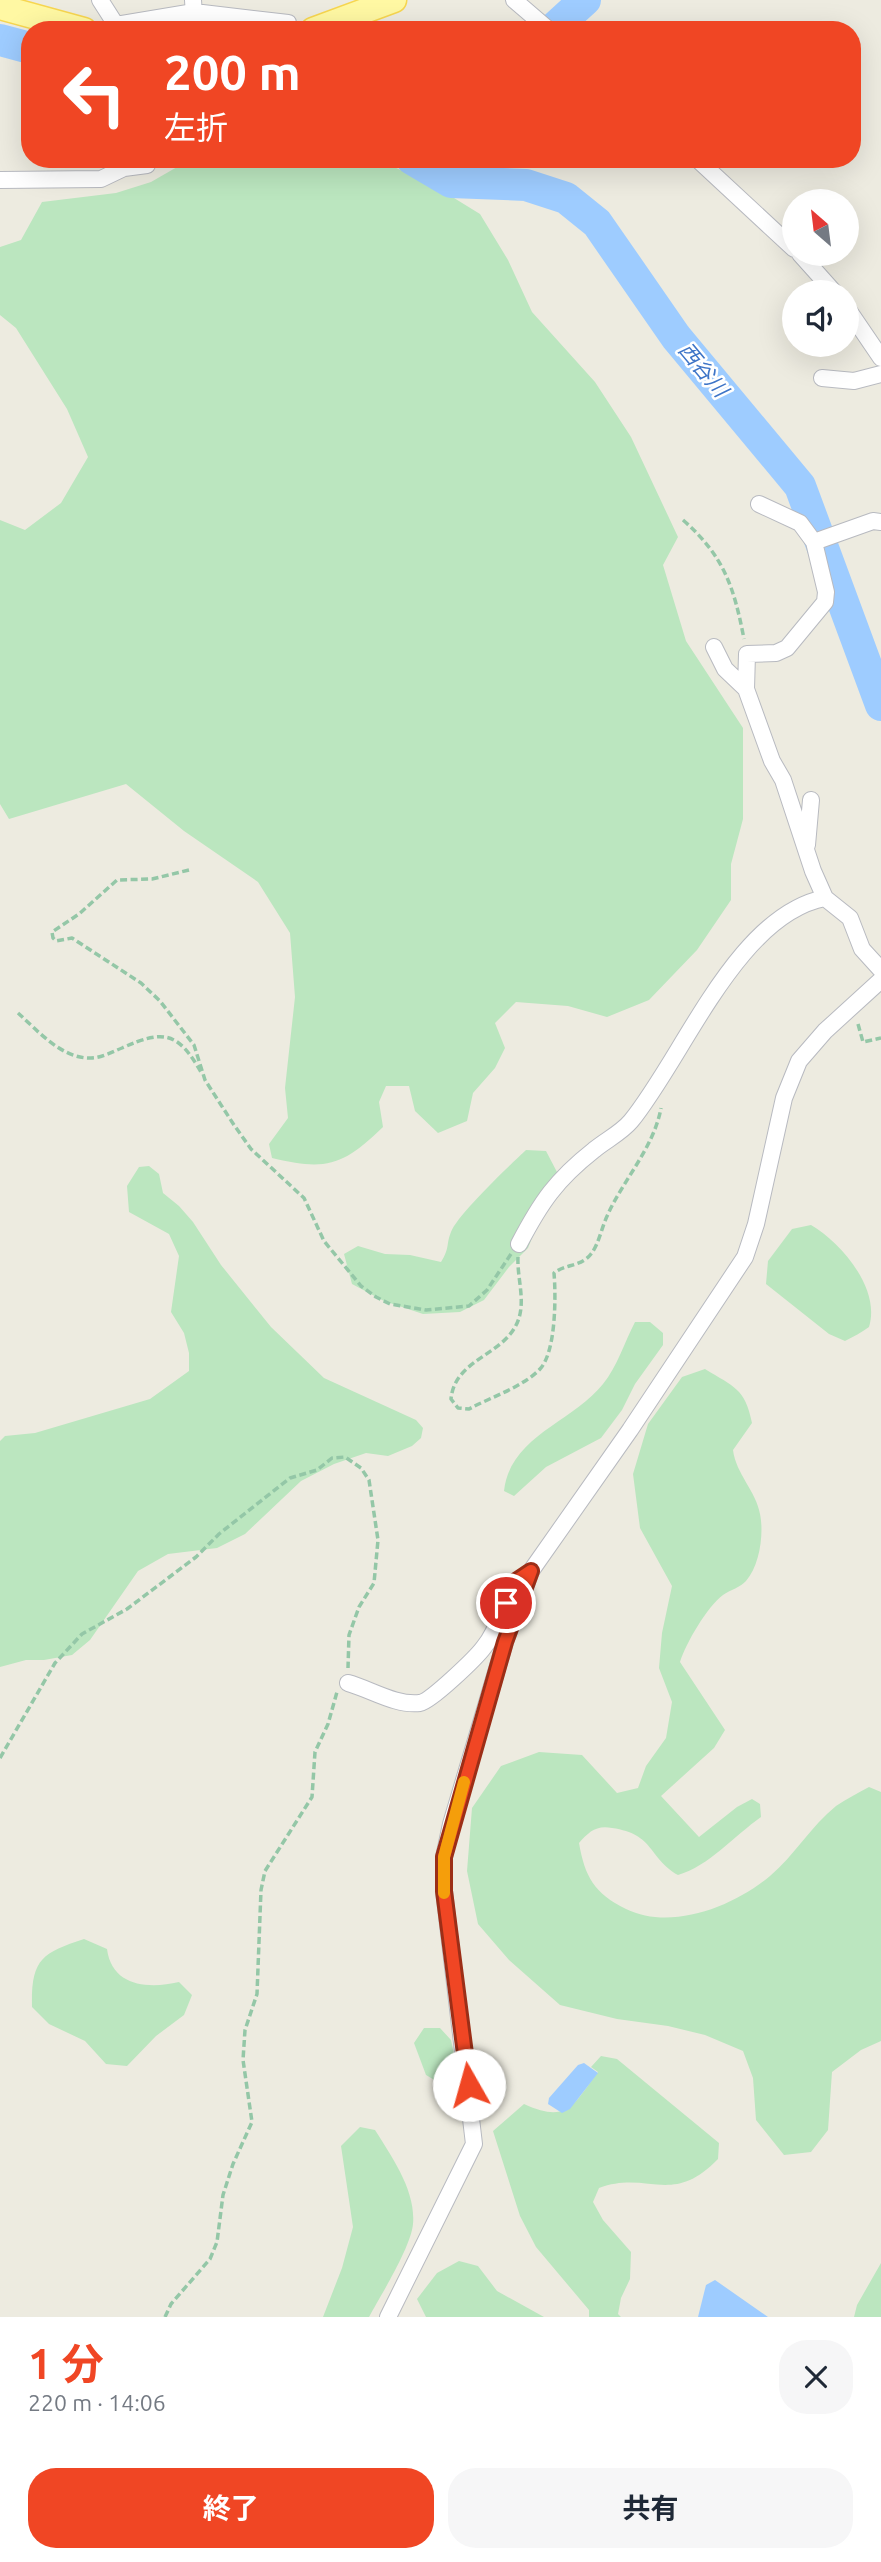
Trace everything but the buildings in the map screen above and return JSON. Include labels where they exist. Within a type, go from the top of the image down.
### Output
[{"type":"main road","points":[[343,21],[394,0]]},
{"type":"main road","points":[[0,7],[51,21]]},
{"type":"street","points":[[100,0],[112,21]]},
{"type":"street","points":[[514,0],[539,21]]},
{"type":"street","points":[[138,21],[194,6],[277,21]]},
{"type":"street","points":[[0,180],[44,182],[101,179],[124,168]]},
{"type":"street","points":[[707,168],[782,237]]},
{"type":"street","points":[[811,266],[823,280]]},
{"type":"street","points":[[859,325],[881,358]]},
{"type":"street","points":[[822,378],[853,381],[881,374]]},
{"type":"street","points":[[759,504],[800,523],[820,539],[826,593],[822,607],[805,623],[787,648],[776,653],[747,654],[746,689],[825,898],[850,918],[862,949],[881,970]]},
{"type":"street","points":[[820,539],[873,521],[881,522]]},
{"type":"street","points":[[714,647],[725,668],[746,689]]},
{"type":"street","points":[[807,845],[811,800]]},
{"type":"street","points":[[519,1244],[556,1182],[631,1122],[747,949],[770,924],[788,912],[810,901],[825,898]]},
{"type":"street","points":[[388,2317],[474,2144],[444,1891],[444,1857],[501,1654],[531,1571],[652,1398],[745,1256],[756,1224],[784,1098],[799,1061],[825,1031],[881,979]]},
{"type":"street","points":[[348,1683],[400,1701],[420,1703],[434,1698],[485,1646],[516,1581],[531,1571]]},
{"type":"path","points":[[683,520],[703,537],[721,561],[735,592],[747,654]]},
{"type":"path","points":[[189,870],[152,879],[117,880],[79,914],[52,932],[56,941],[72,938],[141,983],[194,1045],[205,1080]]},
{"type":"path","points":[[852,1005],[863,1042],[881,1038]]},
{"type":"path","points":[[19,1013],[56,1046],[91,1059],[148,1038],[158,1036],[176,1040],[187,1049],[251,1149],[304,1198],[324,1241],[361,1286],[390,1304],[426,1310],[470,1306],[486,1290],[519,1244]]},
{"type":"path","points":[[519,1244],[519,1316],[510,1336],[461,1370],[452,1387],[451,1399],[458,1408],[469,1409],[527,1379],[541,1368],[548,1355],[554,1310],[554,1273],[561,1267],[573,1267],[591,1254],[618,1193],[654,1133],[662,1103]]},
{"type":"path","points":[[0,1758],[55,1663],[82,1634],[127,1609],[196,1557],[243,1514],[262,1503],[290,1478],[317,1470],[332,1458],[345,1457],[361,1468],[369,1480],[378,1539],[374,1583],[359,1607],[349,1635],[348,1683],[337,1692],[328,1724],[315,1752],[312,1797],[265,1871],[259,1914],[257,1994],[245,2030],[243,2060],[252,2122],[233,2164],[223,2195],[217,2242],[209,2259],[171,2304],[165,2317]]},
{"type":"green space","points":[[175,168],[396,168],[441,190],[480,214],[508,260],[532,312],[595,382],[631,437],[678,537],[663,565],[686,641],[743,728],[743,819],[731,864],[731,900],[697,950],[649,1000],[607,1017],[568,1006],[516,1002],[495,1023],[505,1048],[495,1068],[473,1093],[467,1121],[438,1133],[415,1111],[409,1086],[386,1086],[379,1102],[383,1127],[356,1150],[333,1162],[306,1164],[272,1158],[269,1144],[288,1118],[285,1088],[295,997],[290,933],[258,882],[184,831],[126,784],[9,819],[0,804],[0,520],[25,530],[61,503],[88,457],[67,409],[16,328],[0,315],[0,247],[21,240],[42,202],[116,193],[151,182]]},
{"type":"green space","points":[[526,1150],[546,1151],[558,1174],[528,1248],[509,1267],[484,1300],[460,1312],[423,1314],[384,1301],[352,1284],[344,1254],[358,1246],[385,1254],[410,1255],[441,1262],[455,1224]]},
{"type":"green space","points":[[149,1166],[159,1174],[163,1193],[193,1222],[221,1265],[271,1327],[324,1378],[416,1420],[423,1428],[421,1438],[412,1446],[388,1456],[366,1453],[334,1464],[301,1481],[245,1534],[217,1548],[168,1554],[138,1571],[90,1640],[72,1655],[26,1660],[0,1667],[0,1441],[5,1436],[35,1433],[150,1399],[189,1371],[189,1353],[184,1333],[171,1312],[179,1256],[169,1234],[129,1212],[127,1186],[139,1167]]},
{"type":"green space","points":[[811,1225],[845,1254],[864,1282],[869,1297],[869,1327],[845,1341],[829,1334],[766,1284],[768,1261],[792,1229]]},
{"type":"green space","points":[[635,1322],[650,1322],[663,1333],[663,1345],[601,1438],[546,1467],[514,1496],[504,1491],[509,1472],[530,1443],[576,1409],[603,1384],[617,1362]]},
{"type":"green space","points":[[705,1369],[737,1390],[749,1411],[752,1423],[733,1450],[738,1467],[758,1506],[761,1539],[758,1558],[751,1574],[744,1583],[723,1595],[710,1608],[692,1636],[680,1662],[725,1730],[714,1748],[661,1796],[699,1837],[737,1807],[752,1799],[760,1804],[761,1817],[711,1858],[678,1875],[661,1861],[644,1841],[626,1831],[606,1827],[597,1829],[579,1843],[588,1875],[606,1897],[626,1909],[644,1915],[682,1916],[720,1906],[755,1887],[779,1868],[836,1806],[869,1787],[881,1792],[881,2041],[861,2050],[832,2072],[828,2130],[811,2152],[784,2155],[756,2120],[753,2078],[743,2051],[705,2035],[668,2026],[617,2019],[560,2005],[509,1960],[478,1924],[467,1871],[472,1808],[501,1766],[539,1752],[582,1755],[617,1793],[638,1788],[646,1766],[666,1738],[672,1702],[659,1668],[662,1633],[672,1586],[640,1528],[633,1474],[648,1424],[682,1377]]},
{"type":"green space","points":[[84,1939],[107,1949],[110,1962],[124,1978],[144,1985],[179,1982],[192,1995],[184,2015],[156,2036],[127,2066],[106,2064],[85,2041],[49,2024],[32,2007],[34,1979],[42,1961],[48,1954]]},
{"type":"green space","points":[[424,2028],[440,2028],[451,2040],[460,2083],[448,2088],[426,2075],[414,2043]]},
{"type":"green space","points":[[601,2056],[617,2059],[719,2143],[718,2159],[702,2173],[687,2181],[673,2185],[632,2183],[599,2188],[593,2202],[603,2220],[631,2252],[630,2279],[621,2298],[618,2314],[621,2317],[589,2317],[589,2310],[536,2247],[520,2216],[493,2131],[524,2104],[551,2112],[568,2108],[598,2072],[591,2067]]},
{"type":"green space","points":[[360,2127],[375,2130],[395,2163],[411,2199],[413,2224],[401,2258],[369,2317],[323,2317],[342,2268],[353,2227],[341,2146]]},
{"type":"green space","points":[[459,2261],[478,2266],[497,2291],[544,2317],[426,2317],[417,2299],[437,2273]]},
{"type":"green space","points":[[881,2263],[881,2317],[854,2317],[857,2305]]},
{"type":"water","points":[[584,2063],[598,2073],[570,2109],[562,2113],[548,2104],[549,2098],[578,2065]]},
{"type":"water","points":[[715,2280],[768,2317],[698,2317],[706,2285]]},
{"type":"waterway","points":[[562,21],[585,0]]},
{"type":"waterway","points":[[0,40],[21,46]]},
{"type":"waterway","name":"西谷川","points":[[427,168],[451,182],[526,185],[566,198],[597,223],[676,337],[800,486],[881,705]]},
{"type":"slow traffic","points":[[444,1893],[444,1857],[464,1782]]},
{"type":"route","points":[[469,2085],[444,1891],[444,1857],[451,1824],[505,1642],[531,1571],[516,1581],[506,1603]]}]
